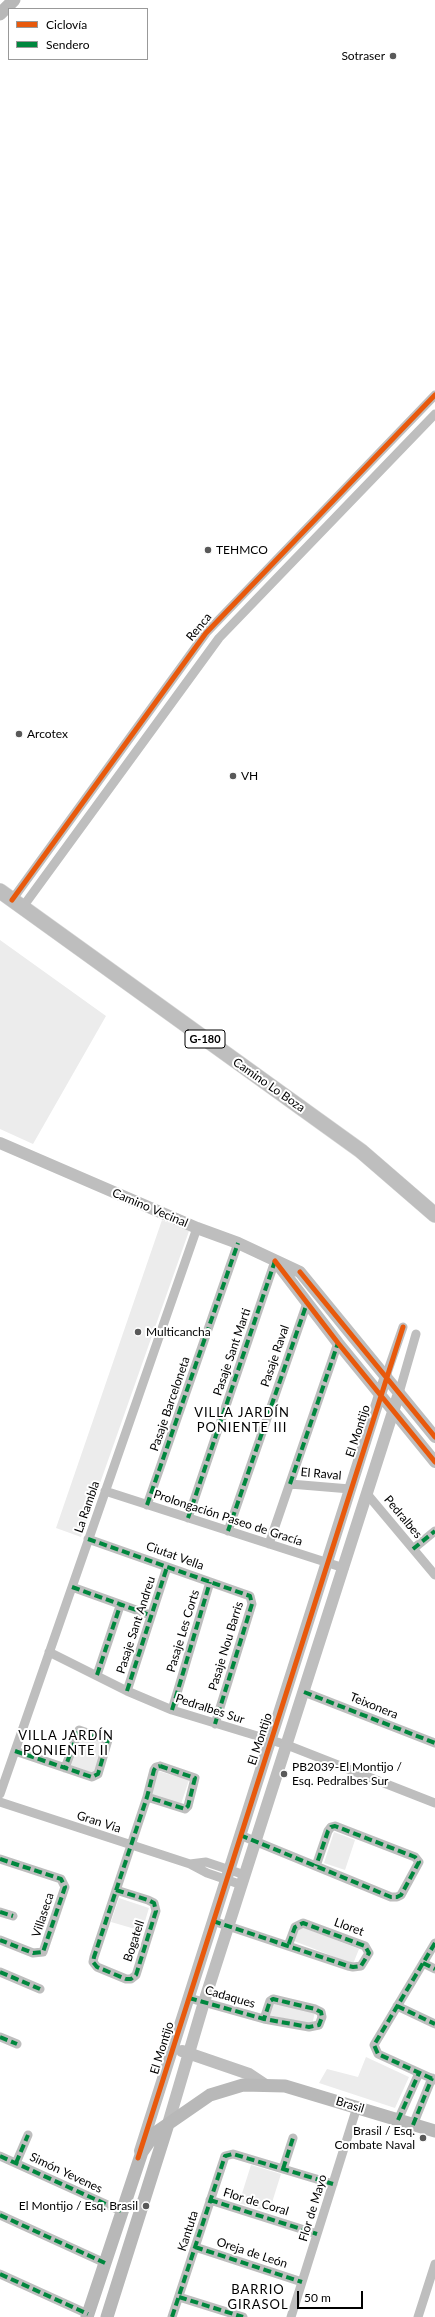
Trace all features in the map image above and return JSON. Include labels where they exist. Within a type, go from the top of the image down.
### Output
[{"type":"main road","points":[[0,14],[14,0]]},
{"type":"main road","name":"Camino Lo Boza","points":[[0,891],[355,1146],[405,1187],[435,1216]]},
{"type":"main road","name":"Brasil","points":[[168,2124],[194,2104],[218,2091],[243,2085],[264,2084],[296,2088],[435,2131]]},
{"type":"main road","points":[[107,2317],[168,2124]]},
{"type":"main road","name":"El Montijo","points":[[88,2315],[138,2158],[152,2136],[168,2124]]},
{"type":"street","name":"Renca","points":[[17,904],[65,827],[196,645],[226,610],[435,395]]},
{"type":"street","points":[[422,410],[433,416]]},
{"type":"street","name":"Renca","points":[[17,904],[76,835],[167,707],[224,633],[433,416]]},
{"type":"street","points":[[156,699],[167,707]]},
{"type":"street","points":[[65,827],[76,835]]},
{"type":"street","name":"Camino Vecinal","points":[[0,1143],[197,1228],[238,1243],[300,1272],[386,1376]]},
{"type":"street","name":"La Rambla","points":[[0,1794],[197,1228]]},
{"type":"street","name":"Pasaje Barceloneta","points":[[147,1505],[238,1243]]},
{"type":"street","points":[[276,1261],[338,1343],[435,1462]]},
{"type":"street","name":"Pasaje Sant Marti","points":[[188,1518],[276,1261]]},
{"type":"street","name":"Pasaje Raval","points":[[228,1531],[307,1303]]},
{"type":"street","name":"El Montijo","points":[[138,2158],[402,1327]]},
{"type":"street","points":[[168,2124],[204,2002],[394,1412],[416,1334]]},
{"type":"street","points":[[269,1544],[338,1343]]},
{"type":"street","points":[[386,1376],[435,1437]]},
{"type":"street","name":"El Raval","points":[[290,1484],[350,1489]]},
{"type":"street","name":"Prolongación Paseo de Gracía","points":[[105,1491],[344,1568]]},
{"type":"street","name":"Pedralbes","points":[[367,1494],[435,1575]]},
{"type":"street","points":[[413,1549],[435,1531]]},
{"type":"street","name":"Ciutat Vella","points":[[88,1539],[248,1595],[252,1598]]},
{"type":"street","name":"Pasaje Sant Andreu","points":[[127,1691],[150,1615],[168,1567]]},
{"type":"street","name":"Pasaje Les Corts","points":[[172,1710],[210,1582]]},
{"type":"street","points":[[72,1587],[120,1606],[150,1615]]},
{"type":"street","name":"Pasaje Nou Barris","points":[[215,1724],[252,1598]]},
{"type":"street","points":[[98,1675],[120,1606]]},
{"type":"street","name":"Pedralbes Sur","points":[[49,1652],[98,1675],[127,1691],[172,1710],[287,1745],[435,1803]]},
{"type":"street","name":"Teixonera","points":[[304,1692],[435,1743]]},
{"type":"street","points":[[15,1752],[65,1768],[96,1777],[108,1740],[82,1730],[77,1732],[65,1768]]},
{"type":"street","name":"Bogatell","points":[[116,1890],[154,1903],[156,1911],[136,1975],[131,1979],[126,1979],[97,1967],[93,1962],[116,1890],[131,1846],[146,1797],[156,1767],[160,1766],[195,1778],[188,1806],[185,1809],[146,1797]]},
{"type":"street","name":"Gran Via","points":[[0,1802],[190,1864],[206,1862],[228,1874],[244,1880]]},
{"type":"street","points":[[240,1835],[391,1897],[397,1898],[401,1895],[418,1867],[419,1862],[415,1857],[335,1826],[331,1827],[328,1831],[316,1866]]},
{"type":"street","name":"Villaseca","points":[[0,1859],[59,1878],[64,1882],[64,1889],[44,1951],[41,1954],[33,1954],[0,1940]]},
{"type":"street","points":[[0,1912],[13,1916]]},
{"type":"street","name":"Lloret","points":[[213,1921],[288,1946],[358,1968],[361,1966],[369,1953],[365,1946],[303,1923],[299,1923],[295,1927],[288,1946]]},
{"type":"street","points":[[413,2125],[433,2079],[378,2054],[374,2049],[375,2041],[435,1943]]},
{"type":"street","points":[[423,1963],[435,1969]]},
{"type":"street","points":[[0,1972],[40,1989]]},
{"type":"street","name":"Cadaques","points":[[189,1998],[264,2019],[309,2027],[319,2024],[322,2017],[321,2012],[315,2009],[273,1999],[270,2002],[264,2019]]},
{"type":"street","points":[[397,2006],[435,2024]]},
{"type":"street","points":[[0,2037],[17,2044]]},
{"type":"street","name":"Brasil","points":[[173,2048],[249,2074],[264,2084]]},
{"type":"street","points":[[398,2120],[418,2073]]},
{"type":"street","name":"Flor de Mayo","points":[[291,2317],[357,2107]]},
{"type":"street","points":[[16,2163],[28,2135]]},
{"type":"street","points":[[292,2138],[283,2169],[333,2184]]},
{"type":"street","name":"Kantuta","points":[[172,2317],[224,2158],[228,2154],[233,2154],[283,2169]]},
{"type":"street","name":"Simón Yevenes","points":[[0,2156],[121,2211]]},
{"type":"street","name":"Flor de Coral","points":[[210,2200],[318,2234]]},
{"type":"street","points":[[0,2215],[105,2263]]},
{"type":"street","name":"Oreja de León","points":[[195,2247],[302,2282]]},
{"type":"street","points":[[418,2317],[435,2264]]},
{"type":"street","points":[[0,2274],[88,2315]]},
{"type":"street","points":[[179,2297],[243,2317]]},
{"type":"shaded area","points":[[0,940],[106,1016],[33,1144],[0,1129]]},
{"type":"shaded area","points":[[162,1220],[189,1231],[81,1537],[56,1528]]},
{"type":"shaded area","points":[[80,1735],[104,1742],[94,1773],[70,1765]]},
{"type":"shaded area","points":[[158,1771],[189,1780],[181,1804],[151,1795]]},
{"type":"shaded area","points":[[334,1832],[355,1840],[345,1870],[324,1863]]},
{"type":"shaded area","points":[[119,1898],[149,1908],[142,1931],[111,1922]]},
{"type":"shaded area","points":[[300,1926],[359,1949],[353,1964],[294,1941]]},
{"type":"shaded area","points":[[273,2003],[315,2012],[312,2025],[270,2015]]},
{"type":"shaded area","points":[[366,2057],[409,2077],[395,2108],[319,2083],[327,2069],[358,2077]]},
{"type":"shaded area","points":[[251,2165],[281,2174],[269,2212],[239,2203]]},
{"type":"marked path","points":[[147,1505],[238,1243]]},
{"type":"marked path","points":[[188,1518],[275,1261]]},
{"type":"marked path","points":[[228,1531],[307,1303]]},
{"type":"marked path","points":[[290,1484],[338,1343]]},
{"type":"marked path","points":[[413,1549],[435,1531]]},
{"type":"marked path","points":[[88,1539],[250,1596],[252,1604],[215,1724]]},
{"type":"marked path","points":[[127,1691],[167,1567]]},
{"type":"marked path","points":[[172,1710],[210,1582]]},
{"type":"marked path","points":[[72,1587],[150,1615]]},
{"type":"marked path","points":[[97,1675],[120,1606]]},
{"type":"marked path","points":[[304,1692],[435,1743]]},
{"type":"marked path","points":[[15,1751],[92,1777],[98,1774],[108,1740],[79,1730],[65,1768]]},
{"type":"marked path","points":[[160,1766],[195,1778],[188,1806],[185,1809],[147,1797],[154,1770],[156,1767],[160,1766]]},
{"type":"marked path","points":[[116,1890],[148,1900],[154,1903],[156,1911],[136,1975],[131,1979],[126,1979],[97,1967],[93,1962],[94,1957],[147,1797]]},
{"type":"marked path","points":[[240,1835],[391,1897],[401,1895],[419,1862],[415,1857],[335,1826],[331,1827],[328,1831],[316,1866]]},
{"type":"marked path","points":[[0,1859],[61,1879],[65,1887],[43,1952],[33,1953],[0,1940]]},
{"type":"marked path","points":[[0,1912],[13,1916]]},
{"type":"marked path","points":[[213,1921],[348,1966],[361,1966],[369,1953],[365,1946],[303,1923],[295,1927],[288,1946]]},
{"type":"marked path","points":[[435,1943],[374,2045],[378,2054],[435,2080]]},
{"type":"marked path","points":[[423,1963],[435,1969]]},
{"type":"marked path","points":[[0,1972],[40,1989]]},
{"type":"marked path","points":[[189,1998],[264,2019],[309,2027],[319,2025],[322,2017],[321,2012],[315,2009],[273,1999],[270,2001],[264,2019]]},
{"type":"marked path","points":[[397,2006],[435,2024]]},
{"type":"marked path","points":[[0,2037],[17,2044]]},
{"type":"marked path","points":[[398,2120],[419,2073]]},
{"type":"marked path","points":[[413,2125],[432,2078]]},
{"type":"marked path","points":[[16,2163],[28,2135]]},
{"type":"marked path","points":[[283,2169],[293,2138]]},
{"type":"marked path","points":[[172,2317],[225,2156],[233,2154],[333,2184]]},
{"type":"marked path","points":[[0,2156],[121,2211]]},
{"type":"marked path","points":[[210,2200],[317,2234]]},
{"type":"marked path","points":[[0,2215],[105,2263]]},
{"type":"marked path","points":[[195,2247],[302,2282]]},
{"type":"marked path","points":[[0,2274],[88,2314]]},
{"type":"marked path","points":[[179,2297],[243,2317]]},
{"type":"cycle path","points":[[12,900],[206,633],[435,395]]},
{"type":"cycle path","points":[[275,1261],[338,1343],[435,1462]]},
{"type":"cycle path","points":[[300,1272],[435,1437]]},
{"type":"cycle path","points":[[138,2158],[403,1327]]},
{"type":"place","name":"Sotraser","points":[[393,56]]},
{"type":"place","name":"TEHMCO","points":[[208,550]]},
{"type":"place","name":"Arcotex","points":[[19,734]]},
{"type":"place","name":"VH","points":[[233,776]]},
{"type":"place","name":"Multicancha","points":[[138,1332]]},
{"type":"place","name":"PB2039-El Montijo / Esq. Pedralbes Sur","points":[[284,1774]]},
{"type":"place","name":"Brasil / Esq. Combate Naval","points":[[423,2138]]},
{"type":"place","name":"El Montijo / Esq. Brasil","points":[[146,2206]]},
{"type":"district","name":"VILLA JARDÍN PONIENTE III","points":[[242,1420]]},
{"type":"district","name":"VILLA JARDÍN PONIENTE II","points":[[66,1744]]},
{"type":"district","name":"BARRIO GIRASOL","points":[[258,2298]]}]
